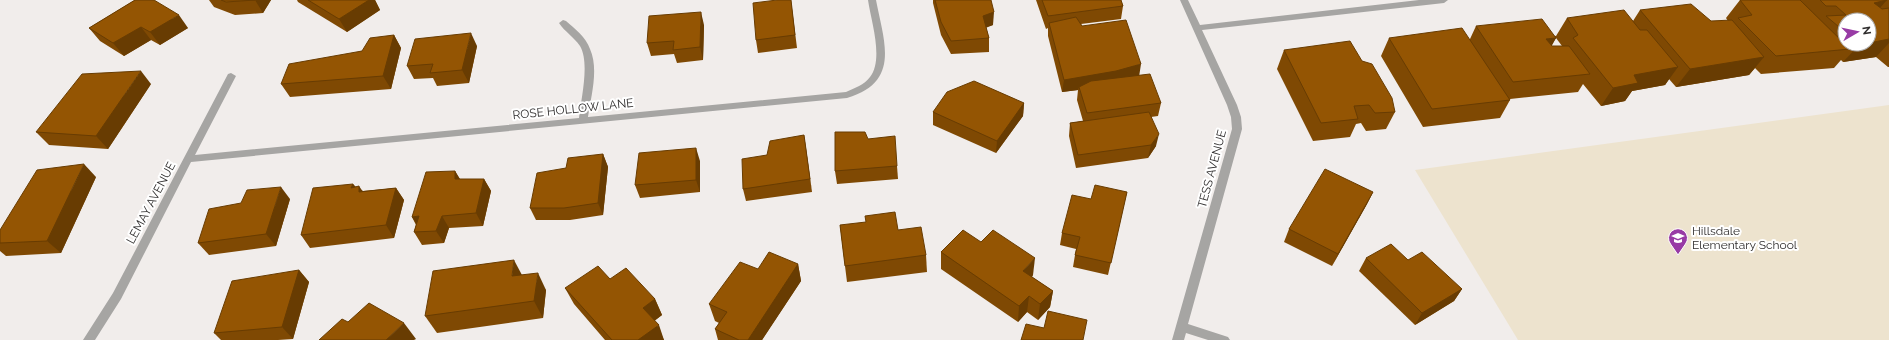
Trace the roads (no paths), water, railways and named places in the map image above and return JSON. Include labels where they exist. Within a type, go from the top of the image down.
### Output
[{"type":"street","name":"ROSE HOLLOW LANE","points":[[188,160],[835,97],[858,92],[873,82],[879,74],[881,66],[872,0]]},
{"type":"street","name":"TESS AVENUE","points":[[1178,340],[1237,129],[1236,117],[1232,105],[1184,0]]},
{"type":"street","points":[[1196,28],[1444,0]]},
{"type":"street","points":[[563,23],[579,38],[587,50],[589,62],[583,121]]},
{"type":"street","name":"LEMAY AVENUE","points":[[89,340],[117,296],[231,76]]},
{"type":"street","points":[[1181,328],[1224,340]]},
{"type":"place","name":"Hillsdale Elementary School","points":[[1678,255]]}]
